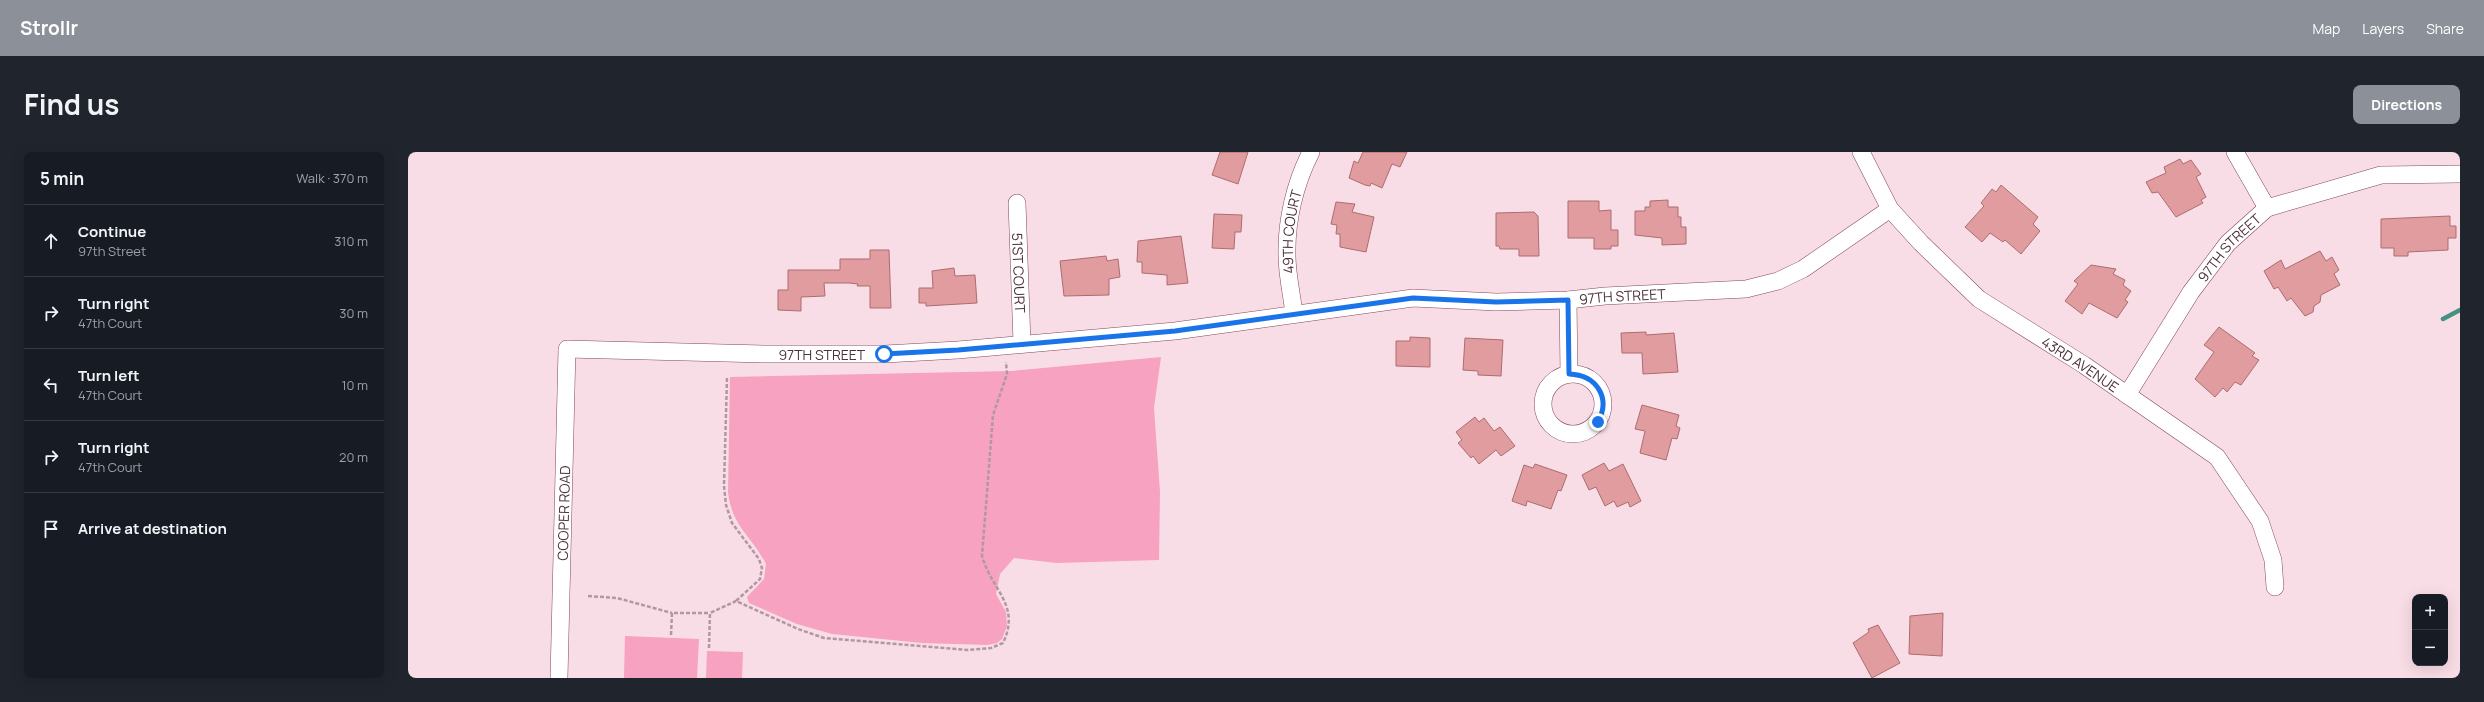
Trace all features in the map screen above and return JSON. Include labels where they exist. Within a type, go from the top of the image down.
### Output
[{"type":"street","name":"49TH COURT","points":[[1294,314],[1287,256],[1290,217],[1296,189],[1311,152]]},
{"type":"street","name":"43RD AVENUE","points":[[1861,152],[1890,209],[1921,243],[1979,299],[2084,365],[2217,457],[2260,521],[2273,560],[2275,587]]},
{"type":"street","points":[[2235,152],[2267,208]]},
{"type":"street","name":"97TH STREET","points":[[2127,395],[2191,292],[2228,243],[2267,208],[2381,175],[2460,174]]},
{"type":"street","name":"51ST COURT","points":[[1017,202],[1022,343]]},
{"type":"street","name":"97TH STREET","points":[[568,349],[766,354],[884,354],[958,350],[1022,343],[1175,331],[1413,298],[1496,302],[1568,300],[1605,296],[1746,289],[1778,281],[1803,269],[1890,209]]},
{"type":"street","points":[[1568,300],[1569,374]]},
{"type":"street","name":"COOPER ROAD","points":[[559,678],[568,349]]},
{"type":"path","points":[[736,601],[798,629],[824,638],[968,650],[991,648],[1003,643],[1011,624],[1009,611],[1003,596],[987,573],[982,556],[993,415],[1007,374],[1006,355]]},
{"type":"path","points":[[588,596],[617,598],[672,613],[710,614],[736,601],[760,579],[762,568],[759,559],[732,523],[726,505],[724,486],[727,378]]},
{"type":"path","points":[[671,635],[672,613]]},
{"type":"path","points":[[709,648],[710,614]]},
{"type":"shaded area","points":[[1161,357],[1154,408],[1160,492],[1159,560],[1056,563],[1014,558],[1000,574],[996,594],[1006,612],[1007,626],[1002,639],[997,643],[987,645],[922,643],[832,634],[797,624],[749,603],[747,597],[764,579],[766,564],[738,523],[730,504],[728,492],[730,377],[1012,371]]},
{"type":"shaded area","points":[[625,636],[699,639],[697,678],[624,678]]},
{"type":"shaded area","points":[[707,651],[743,652],[742,678],[706,678]]},
{"type":"building","points":[[1220,152],[1248,152],[1238,184],[1212,175]]},
{"type":"building","points":[[1363,152],[1407,152],[1400,167],[1392,164],[1382,188],[1371,183],[1370,186],[1365,185],[1349,178],[1354,161],[1358,163]]},
{"type":"building","points":[[2180,159],[2183,164],[2191,160],[2201,174],[2196,177],[2206,197],[2201,200],[2203,203],[2176,217],[2158,192],[2152,193],[2146,182],[2166,173],[2164,167]]},
{"type":"building","points":[[2001,185],[2038,217],[2033,224],[2040,231],[2021,254],[2005,240],[2003,242],[1990,233],[1982,242],[1965,227],[1984,206],[1981,203],[1992,189],[1996,192]]},
{"type":"building","points":[[1668,200],[1668,207],[1678,207],[1678,217],[1681,217],[1681,227],[1686,227],[1686,244],[1662,245],[1662,238],[1635,235],[1635,211],[1645,211],[1645,207],[1650,207],[1650,201]]},
{"type":"building","points":[[1568,201],[1599,201],[1599,211],[1611,210],[1611,230],[1618,230],[1618,246],[1611,246],[1611,249],[1594,249],[1594,238],[1568,238]]},
{"type":"building","points":[[1336,202],[1355,204],[1352,212],[1374,217],[1366,252],[1340,247],[1340,234],[1336,234],[1337,225],[1331,224]]},
{"type":"building","points":[[1534,212],[1538,216],[1539,256],[1519,256],[1519,249],[1500,249],[1499,246],[1496,246],[1496,213]]},
{"type":"building","points":[[1214,214],[1242,215],[1241,232],[1235,232],[1234,249],[1212,248]]},
{"type":"building","points":[[2450,216],[2450,226],[2456,226],[2456,238],[2448,238],[2448,250],[2408,252],[2408,256],[2394,256],[2394,248],[2381,248],[2381,219]]},
{"type":"building","points":[[1181,236],[1188,283],[1167,285],[1167,275],[1142,273],[1142,262],[1137,262],[1138,241]]},
{"type":"building","points":[[870,250],[889,250],[891,308],[870,308],[870,286],[857,286],[858,284],[849,283],[824,283],[825,296],[801,297],[801,311],[778,310],[778,290],[788,290],[788,270],[840,270],[840,259],[870,259]]},
{"type":"building","points":[[2320,251],[2326,261],[2332,257],[2339,270],[2334,274],[2340,285],[2321,295],[2320,302],[2314,306],[2313,312],[2305,316],[2291,298],[2287,301],[2278,287],[2274,289],[2264,271],[2281,260],[2285,269]]},
{"type":"building","points":[[1106,256],[1107,261],[1118,259],[1120,277],[1109,279],[1109,295],[1064,296],[1060,261]]},
{"type":"building","points":[[2091,265],[2116,269],[2113,274],[2125,280],[2123,285],[2131,291],[2125,300],[2128,302],[2117,318],[2089,303],[2082,314],[2065,301],[2078,284],[2074,281]]},
{"type":"building","points":[[954,268],[955,276],[975,275],[977,303],[926,306],[926,303],[919,303],[919,288],[933,288],[932,271]]},
{"type":"building","points":[[2219,327],[2255,353],[2252,356],[2259,360],[2241,385],[2235,382],[2227,392],[2223,388],[2215,397],[2195,379],[2214,352],[2204,345]]},
{"type":"building","points":[[1646,332],[1646,335],[1674,333],[1678,372],[1643,374],[1642,353],[1622,353],[1621,333]]},
{"type":"building","points":[[1410,337],[1430,338],[1430,367],[1396,366],[1396,341],[1410,341]]},
{"type":"building","points":[[1465,338],[1503,340],[1501,376],[1478,375],[1478,371],[1463,370]]},
{"type":"building","points":[[1642,405],[1679,415],[1676,426],[1680,428],[1677,439],[1672,438],[1666,460],[1640,453],[1645,431],[1635,429]]},
{"type":"building","points":[[1475,417],[1479,422],[1484,418],[1494,431],[1500,427],[1515,446],[1501,456],[1496,450],[1479,464],[1473,456],[1471,458],[1458,443],[1462,440],[1456,432]]},
{"type":"building","points":[[1604,463],[1609,471],[1623,464],[1641,501],[1630,507],[1628,502],[1617,507],[1614,501],[1605,506],[1596,487],[1589,490],[1582,475]]},
{"type":"building","points":[[1535,464],[1567,475],[1561,491],[1558,490],[1551,509],[1527,501],[1526,506],[1512,501],[1524,465],[1533,468]]},
{"type":"building","points":[[1943,613],[1942,656],[1909,654],[1910,616]]},
{"type":"building","points":[[1878,625],[1900,663],[1872,678],[1853,643],[1869,632],[1868,629]]},
{"type":"waterway","points":[[2443,319],[2460,310]]},
{"type":"route","points":[[884,354],[958,350],[1022,343],[1175,331],[1413,298],[1496,302],[1568,300],[1569,374],[1580,374],[1597,384],[1602,393],[1604,403],[1598,422]]}]
